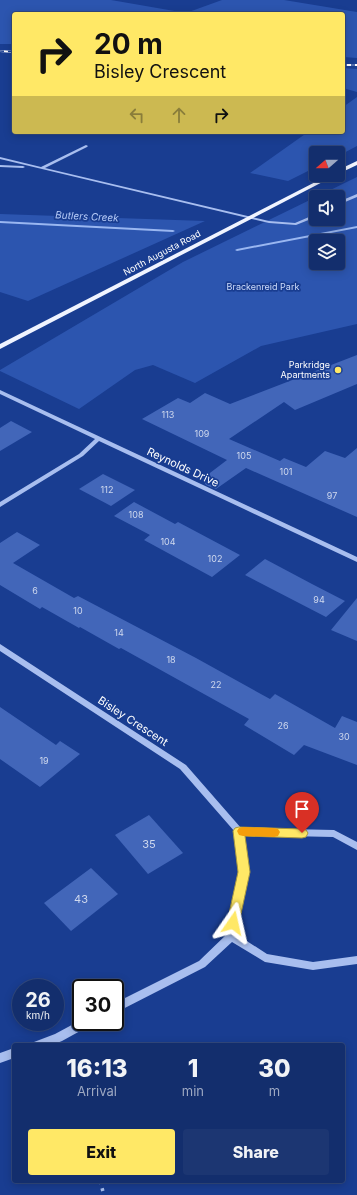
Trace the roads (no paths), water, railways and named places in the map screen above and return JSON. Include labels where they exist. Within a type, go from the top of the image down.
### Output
[{"type":"main road","points":[[345,169],[357,163]]},
{"type":"main road","name":"North Augusta Road","points":[[0,347],[319,182]]},
{"type":"street","points":[[0,166],[41,168],[86,146]]},
{"type":"street","points":[[0,158],[269,222],[296,224],[309,218]]},
{"type":"street","points":[[345,201],[357,195]]},
{"type":"street","name":"Reynolds Drive","points":[[0,392],[357,560]]},
{"type":"street","points":[[0,505],[81,455],[99,438]]},
{"type":"street","name":"Bisley Crescent","points":[[0,647],[183,767],[239,831]]},
{"type":"street","points":[[124,1003],[202,964],[231,936],[244,872],[239,831],[334,834],[357,846]]},
{"type":"street","points":[[231,936],[265,958],[313,966],[357,960]]},
{"type":"street","points":[[44,1043],[58,1038],[72,1030]]},
{"type":"street","points":[[0,1058],[12,1054]]},
{"type":"waterway","name":"Butlers Creek","points":[[0,222],[173,231]]},
{"type":"waterway","name":"Butlers Creek","points":[[237,250],[357,227]]},
{"type":"railway","points":[[0,51],[12,52]]},
{"type":"railway","points":[[345,65],[357,65]]},
{"type":"place","name":"Parkridge Apartments","points":[[338,370]]},
{"type":"park label","name":"Brackenreid Park","points":[[263,287]]}]
